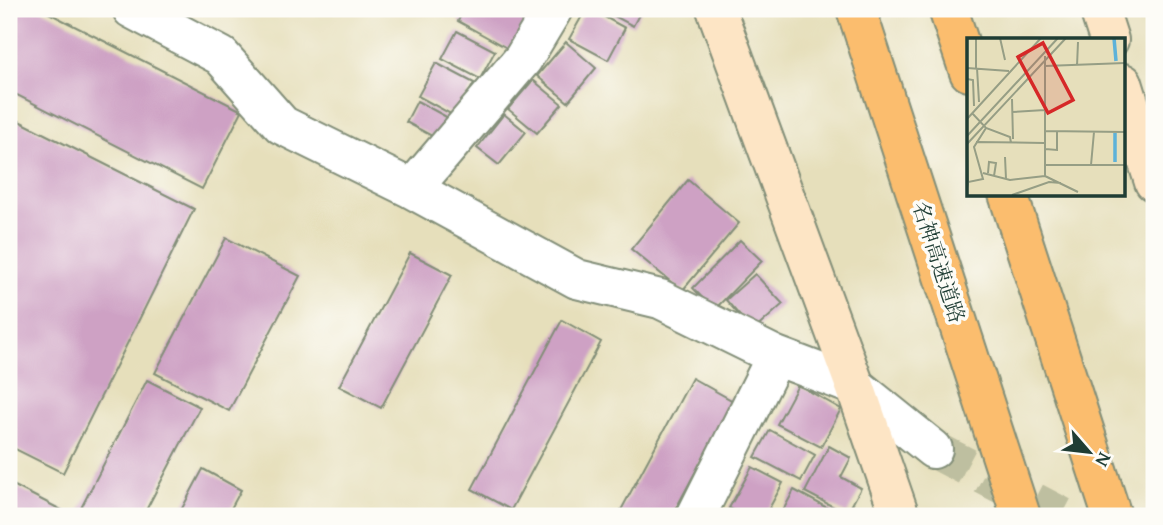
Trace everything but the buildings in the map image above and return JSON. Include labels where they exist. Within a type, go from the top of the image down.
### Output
[{"type":"highway","name":"名神高速道路","points":[[856,9],[1021,516]]},
{"type":"highway","points":[[948,9],[967,66]]},
{"type":"highway","points":[[1009,196],[1112,516]]},
{"type":"street","points":[[132,9],[221,56],[282,125],[412,189],[577,279],[660,299],[776,356],[855,386],[933,449]]},
{"type":"street","points":[[412,189],[523,59],[552,9]]},
{"type":"street","points":[[716,9],[900,516]]},
{"type":"street","points":[[1099,9],[1108,38]]},
{"type":"street","points":[[1124,86],[1154,182]]},
{"type":"street","points":[[696,516],[776,356]]},
{"type":"tunnel","points":[[933,449],[1062,516]]}]
